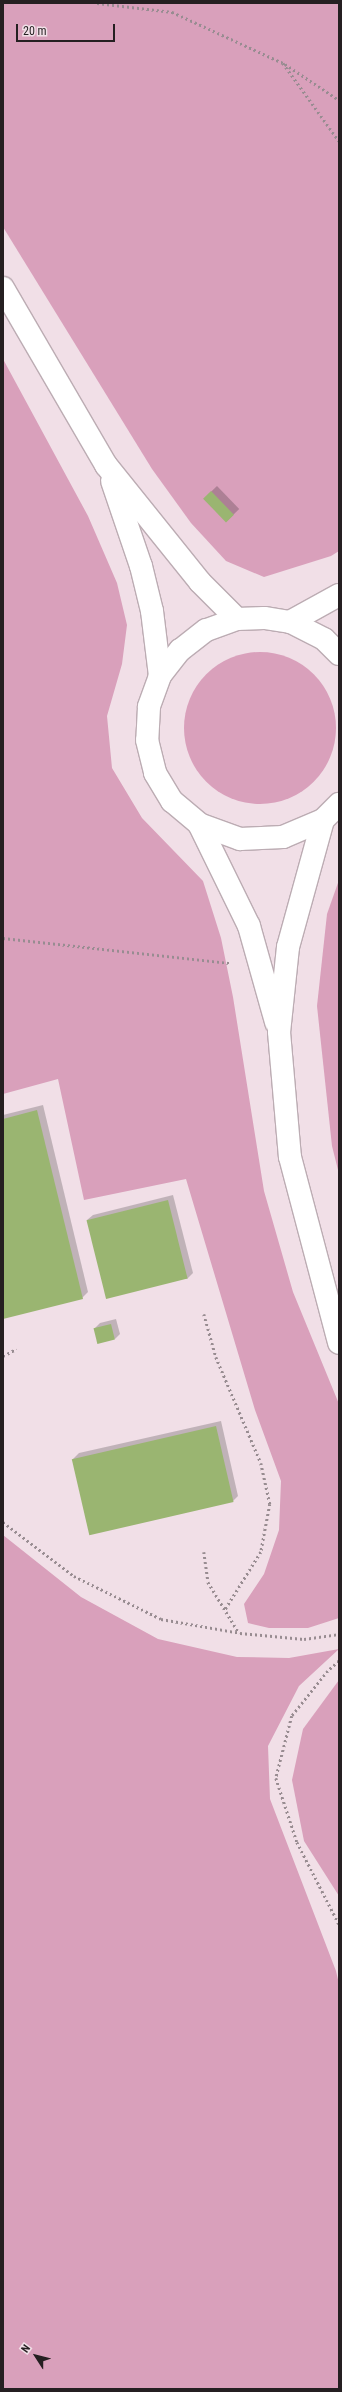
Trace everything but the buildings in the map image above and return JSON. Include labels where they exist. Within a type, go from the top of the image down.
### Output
[{"type":"main road","points":[[3,288],[106,465],[200,582],[237,619]]},
{"type":"main road","points":[[106,465],[141,566],[152,611],[160,676]]},
{"type":"main road","points":[[290,622],[339,595]]},
{"type":"main road","points":[[339,654],[324,639],[290,622],[264,618],[237,619],[206,630],[180,650],[160,676],[149,707],[147,733],[155,773],[172,801],[200,824],[240,839],[283,838],[323,820],[339,804]]},
{"type":"main road","points":[[323,820],[288,947],[279,1032],[290,1156],[339,1343]]},
{"type":"main road","points":[[200,824],[248,926],[279,1032]]},
{"type":"path","points":[[96,3],[172,12],[283,62],[339,100]]},
{"type":"path","points":[[283,62],[339,141]]},
{"type":"path","points":[[3,938],[259,967]]},
{"type":"path","points":[[204,1314],[216,1357],[261,1463],[270,1504],[261,1552],[225,1610]]},
{"type":"path","points":[[3,1356],[16,1349]]},
{"type":"path","points":[[3,1522],[74,1576],[161,1619],[240,1633],[304,1639],[339,1634]]},
{"type":"path","points":[[204,1552],[208,1582],[240,1633]]},
{"type":"path","points":[[339,1661],[328,1671],[292,1716],[276,1778],[297,1842],[339,1924]]},
{"type":"shaded area","points":[[3,3],[339,3],[339,551],[331,556],[264,577],[226,561],[191,523],[152,469],[3,227]]},
{"type":"shaded area","points":[[3,359],[88,516],[117,583],[127,625],[122,664],[107,716],[112,768],[142,818],[203,881],[221,938],[233,997],[264,1191],[293,1292],[339,1404],[339,1618],[308,1628],[269,1628],[248,1623],[244,1604],[264,1574],[279,1530],[281,1481],[255,1410],[186,1179],[84,1200],[58,1079],[3,1094]]},
{"type":"shaded area","points":[[253,652],[267,652],[282,655],[296,661],[314,674],[327,692],[333,706],[336,728],[333,750],[327,764],[314,782],[296,795],[282,801],[267,804],[253,804],[238,801],[224,795],[212,787],[201,776],[193,764],[187,750],[184,735],[184,721],[187,706],[193,692],[201,680],[212,669],[224,661],[238,655]]},
{"type":"shaded area","points":[[339,880],[339,1174],[332,1146],[317,1006],[327,914]]},
{"type":"shaded area","points":[[3,1535],[81,1597],[158,1639],[237,1657],[289,1658],[339,1649],[299,1686],[268,1746],[270,1799],[336,1971],[339,1984],[339,2389],[3,2389]]},
{"type":"shaded area","points":[[339,1680],[339,1896],[304,1841],[292,1780],[303,1729]]}]
